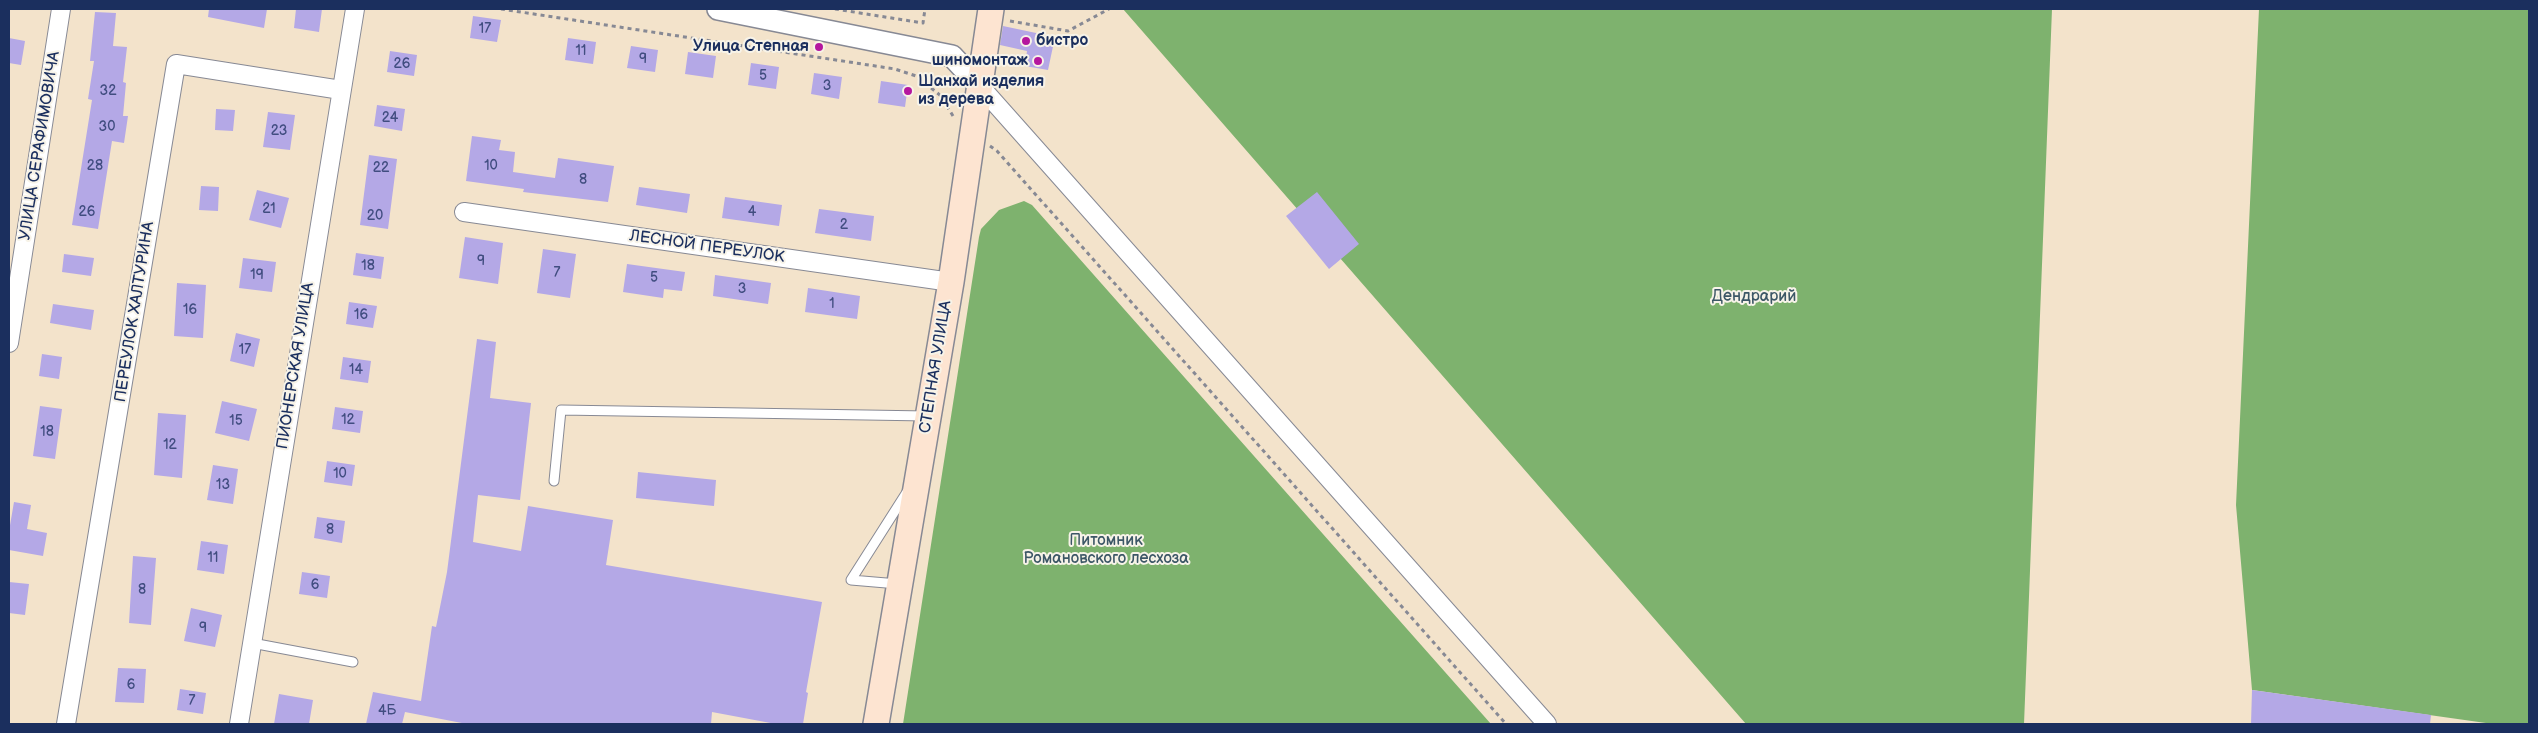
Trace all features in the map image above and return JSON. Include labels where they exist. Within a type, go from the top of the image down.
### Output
[{"type":"main road","name":"СТЕПНАЯ УЛИЦА","points":[[876,724],[950,282],[990,13]]},
{"type":"street","name":"УЛИЦА СЕРАФИМОВИЧА","points":[[9,343],[61,9]]},
{"type":"street","name":"ПИОНЕРСКАЯ УЛИЦА","points":[[239,724],[355,9]]},
{"type":"street","points":[[718,9],[952,56],[1547,724]]},
{"type":"street","name":"ПЕРЕУЛОК ХАЛТУРИНА","points":[[66,724],[176,64],[341,90]]},
{"type":"street","name":"ЛЕСНОЙ ПЕРЕУЛОК","points":[[464,212],[950,282]]},
{"type":"lane","points":[[554,481],[561,410],[928,416]]},
{"type":"lane","points":[[899,584],[851,580],[919,472]]},
{"type":"lane","points":[[252,643],[353,662]]},
{"type":"path","points":[[501,9],[895,69],[916,76],[926,82],[941,96],[958,126],[997,151],[1506,724]]},
{"type":"path","points":[[835,9],[923,23],[925,9]]},
{"type":"path","points":[[990,13],[1068,31],[1109,9]]},
{"type":"green space","name":"Дендрарий","points":[[1123,9],[2052,9],[2024,724],[1746,724]]},
{"type":"green space","points":[[2259,9],[2529,9],[2529,724],[2493,724],[2252,690],[2236,505]]},
{"type":"green space","name":"Питомник Романовского лесхоза","points":[[1024,201],[1032,205],[1491,724],[903,724],[979,237],[981,229],[999,210]]},
{"type":"building","points":[[209,9],[267,9],[264,28],[208,17]]},
{"type":"building","points":[[296,9],[322,9],[319,32],[294,28]]},
{"type":"building","points":[[95,12],[116,13],[113,46],[127,47],[123,82],[126,83],[123,116],[128,116],[124,143],[112,141],[98,229],[72,225],[92,100],[88,99],[94,61],[90,61]]},
{"type":"building","points":[[473,16],[501,20],[497,42],[470,38]]},
{"type":"building","name":"бистро","points":[[1003,26],[1055,37],[1048,70],[1025,66],[1027,51],[1000,45]]},
{"type":"building","points":[[9,38],[25,41],[21,65],[9,63]]},
{"type":"building","points":[[568,38],[596,42],[593,64],[565,60]]},
{"type":"building","points":[[631,46],[658,50],[655,72],[627,68]]},
{"type":"building","points":[[390,51],[417,55],[414,76],[387,72]]},
{"type":"building","points":[[688,52],[716,56],[713,78],[685,74]]},
{"type":"building","points":[[751,63],[779,67],[776,89],[748,85]]},
{"type":"building","points":[[814,73],[842,77],[839,99],[811,94]]},
{"type":"building","points":[[881,81],[908,85],[905,107],[878,103]]},
{"type":"building","points":[[377,105],[405,109],[402,131],[374,126]]},
{"type":"building","points":[[216,109],[235,110],[233,131],[215,130]]},
{"type":"building","points":[[268,112],[295,115],[290,150],[263,147]]},
{"type":"building","points":[[472,136],[501,140],[499,150],[515,152],[513,172],[555,178],[558,158],[614,166],[608,202],[523,192],[524,189],[466,181]]},
{"type":"building","points":[[369,155],[397,159],[388,229],[360,225]]},
{"type":"building","points":[[201,186],[219,187],[218,211],[199,210]]},
{"type":"building","points":[[639,187],[690,194],[687,213],[636,205]]},
{"type":"building","points":[[257,190],[289,198],[281,228],[249,220]]},
{"type":"building","points":[[1317,192],[1359,244],[1329,269],[1286,216]]},
{"type":"building","points":[[725,197],[782,205],[779,226],[722,218]]},
{"type":"building","points":[[819,209],[874,216],[871,241],[815,233]]},
{"type":"building","points":[[465,237],[503,243],[498,284],[459,278]]},
{"type":"building","points":[[543,249],[576,254],[570,298],[537,293]]},
{"type":"building","points":[[356,253],[384,257],[381,279],[353,275]]},
{"type":"building","points":[[64,254],[94,258],[91,276],[62,272]]},
{"type":"building","points":[[243,258],[276,262],[272,292],[239,288]]},
{"type":"building","points":[[627,264],[685,272],[682,291],[664,289],[663,298],[623,292]]},
{"type":"building","points":[[715,275],[771,283],[768,304],[713,296]]},
{"type":"building","points":[[177,283],[206,285],[203,338],[174,336]]},
{"type":"building","points":[[808,288],[860,296],[857,319],[805,312]]},
{"type":"building","points":[[349,302],[377,306],[373,328],[346,324]]},
{"type":"building","points":[[53,304],[94,310],[91,330],[50,323]]},
{"type":"building","points":[[236,333],[260,339],[254,367],[230,361]]},
{"type":"building","points":[[477,339],[496,342],[490,398],[531,403],[520,500],[478,495],[473,542],[521,551],[528,506],[613,520],[606,565],[822,602],[806,692],[808,693],[803,724],[776,724],[712,712],[711,724],[467,724],[405,712],[402,724],[366,724],[373,692],[421,701],[432,626],[436,627],[447,572]]},
{"type":"building","points":[[42,354],[62,357],[59,379],[39,376]]},
{"type":"building","points":[[343,357],[371,361],[368,383],[340,379]]},
{"type":"building","points":[[222,401],[257,409],[249,441],[215,433]]},
{"type":"building","points":[[40,406],[62,409],[55,459],[33,456]]},
{"type":"building","points":[[335,407],[363,411],[360,433],[332,429]]},
{"type":"building","points":[[158,413],[186,415],[182,478],[154,475]]},
{"type":"building","points":[[327,461],[355,465],[352,486],[324,482]]},
{"type":"building","points":[[213,465],[238,469],[233,504],[207,500]]},
{"type":"building","points":[[638,472],[716,480],[714,506],[636,498]]},
{"type":"building","points":[[14,502],[31,505],[27,529],[47,533],[43,556],[9,550],[9,531]]},
{"type":"building","points":[[317,517],[345,521],[342,543],[314,538]]},
{"type":"building","points":[[201,541],[228,545],[224,574],[197,570]]},
{"type":"building","points":[[133,556],[156,558],[151,625],[129,623]]},
{"type":"building","points":[[302,572],[330,576],[327,598],[299,594]]},
{"type":"building","points":[[9,582],[29,584],[25,615],[9,613]]},
{"type":"building","points":[[191,608],[222,615],[215,647],[184,641]]},
{"type":"building","points":[[118,668],[146,669],[144,703],[115,702]]},
{"type":"building","points":[[180,689],[206,693],[203,714],[177,710]]},
{"type":"building","points":[[2252,690],[2431,715],[2430,724],[2251,724]]},
{"type":"building","points":[[279,694],[313,700],[309,724],[274,724]]},
{"type":"place","name":"бистро","points":[[1026,41]]},
{"type":"place","name":"Улица Степная","points":[[819,47]]},
{"type":"place","name":"шиномонтаж","points":[[1038,61]]},
{"type":"place","name":"Шанхай изделия из дерева","points":[[908,91]]}]
